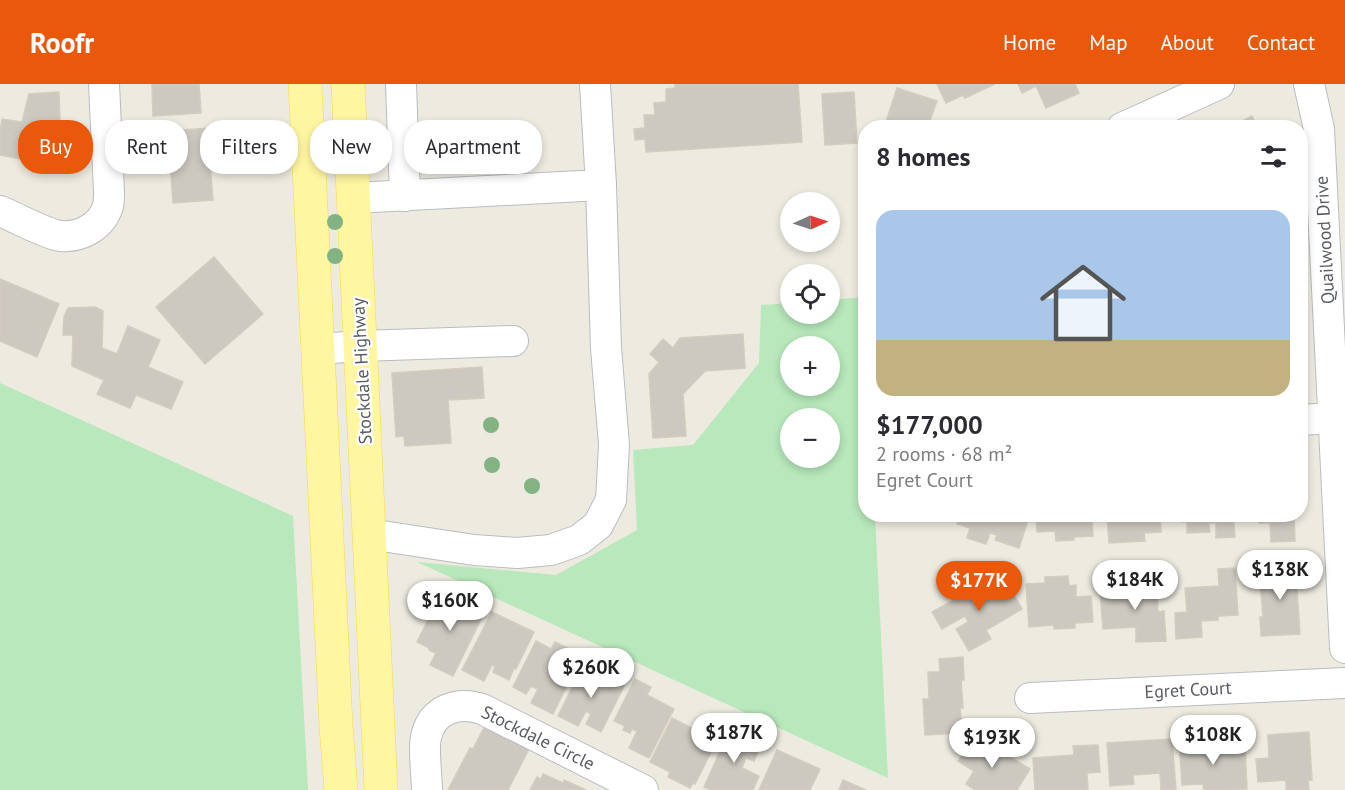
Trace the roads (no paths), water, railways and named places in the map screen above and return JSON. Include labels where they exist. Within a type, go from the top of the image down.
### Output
[{"type":"main road","points":[[305,84],[341,790]]},
{"type":"main road","name":"Stockdale Highway","points":[[348,84],[381,790]]},
{"type":"main road","name":"Stockdale Highway","points":[[329,584],[350,595],[357,627],[375,658]]},
{"type":"street","points":[[0,211],[60,236],[77,235],[91,229],[101,219],[108,206],[109,192],[104,84]]},
{"type":"street","points":[[400,84],[405,196]]},
{"type":"street","points":[[369,534],[517,554],[551,550],[579,540],[598,525],[611,500],[614,446],[606,348],[596,84]]},
{"type":"street","points":[[1140,120],[1219,84]]},
{"type":"street","name":"Quailwood Drive","points":[[1309,84],[1334,196],[1334,418],[1343,551],[1345,648]]},
{"type":"street","points":[[354,198],[601,185]]},
{"type":"street","points":[[318,349],[513,341]]},
{"type":"street","points":[[1308,420],[1334,418]]},
{"type":"street","name":"Egret Court","points":[[1030,698],[1345,683]]},
{"type":"street","name":"Stockdale Circle","points":[[427,790],[426,738],[431,724],[441,713],[454,706],[470,705],[483,709],[643,790]]}]
